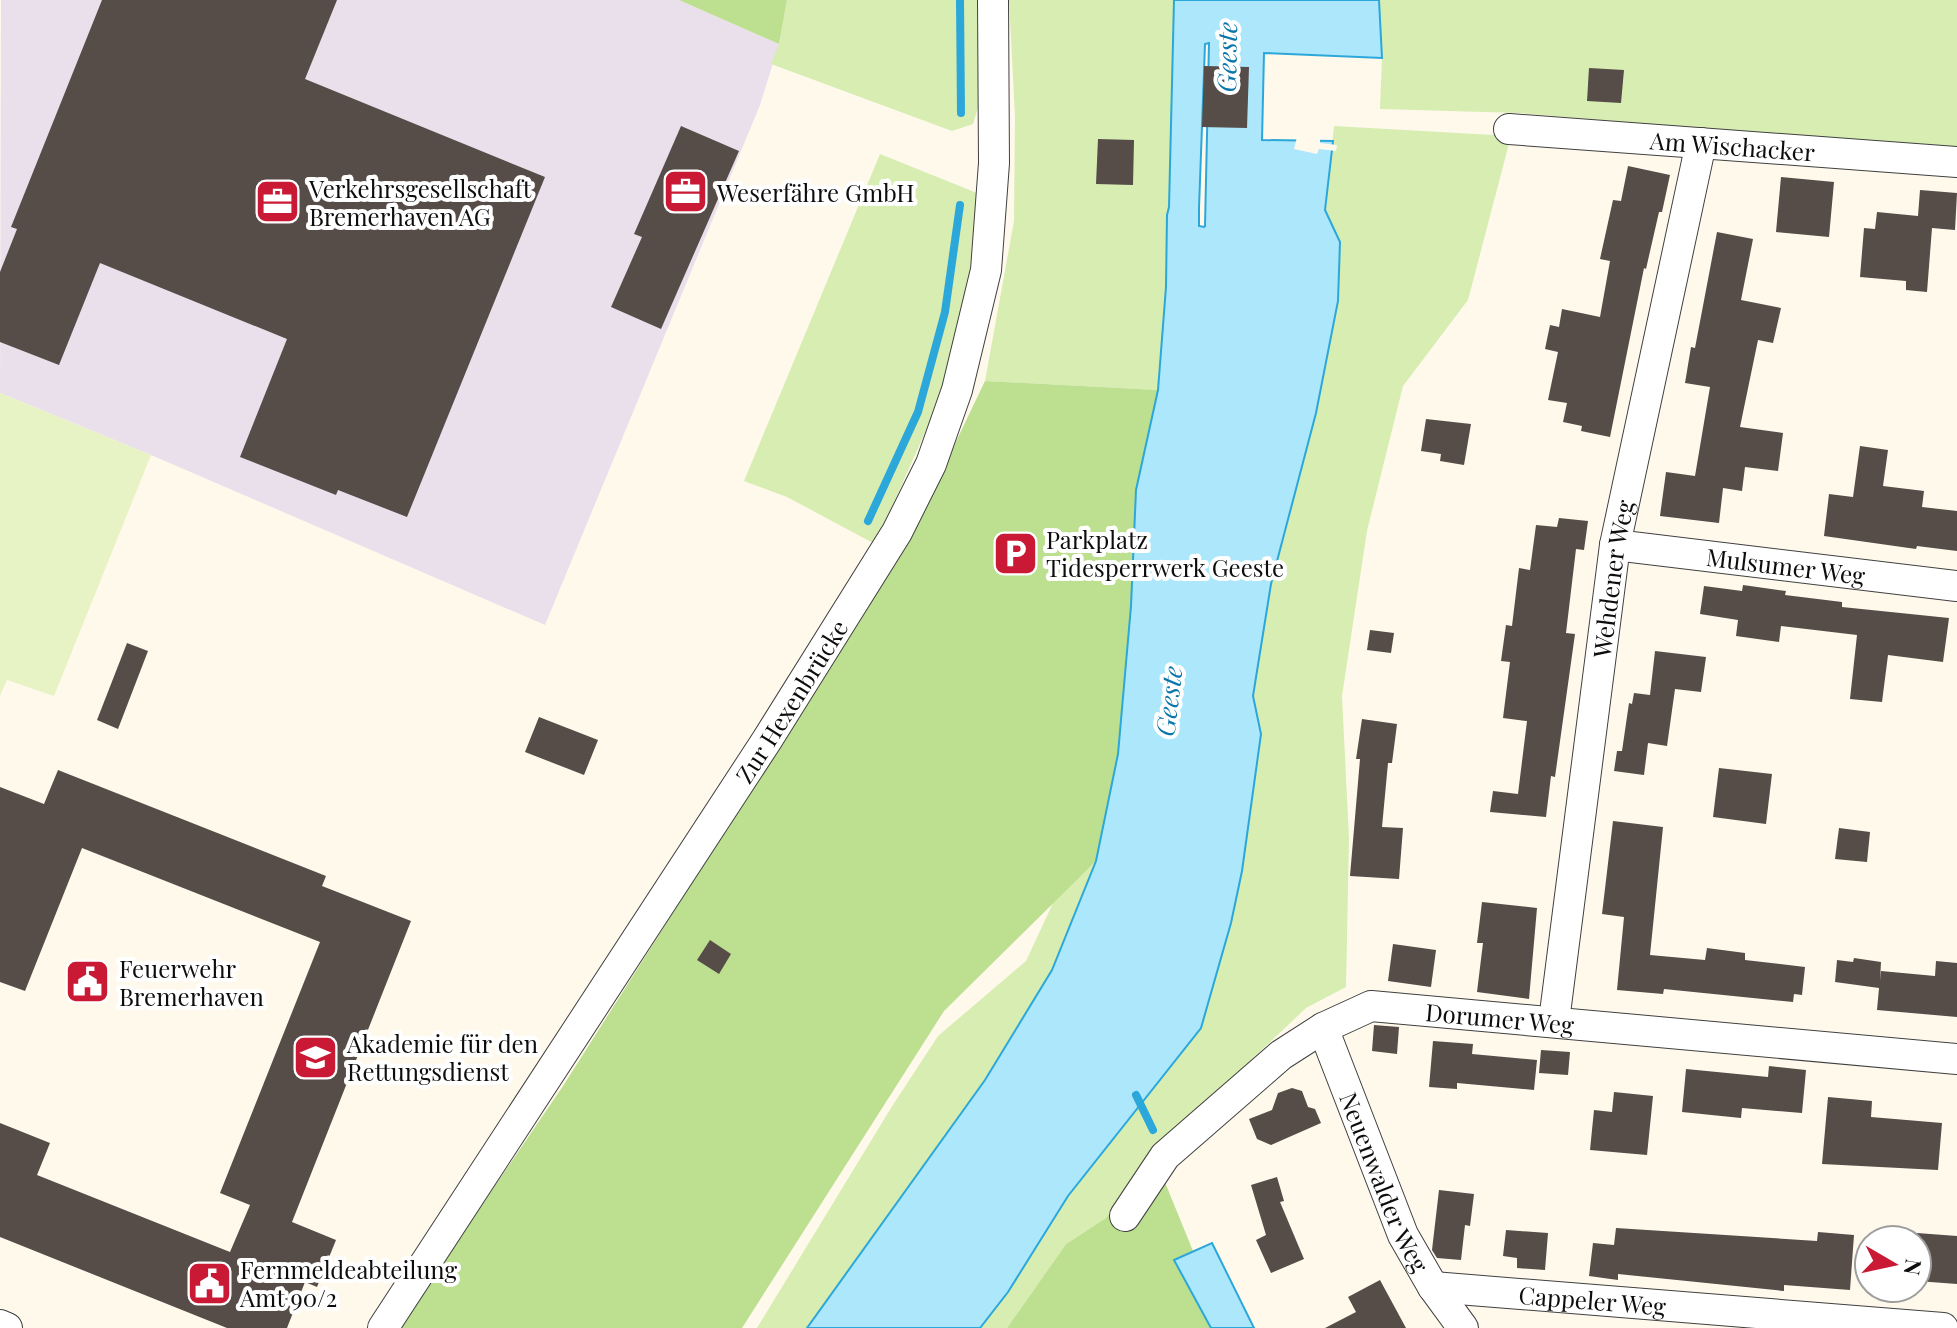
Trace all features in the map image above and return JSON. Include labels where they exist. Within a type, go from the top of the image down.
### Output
[{"type":"street","name":"Zur Hexenbrücke","points":[[383,1328],[767,740],[897,532],[931,464],[957,390],[986,270],[994,163],[993,0]]},
{"type":"street","name":"Am Wischacker","points":[[1509,129],[1957,162]]},
{"type":"street","name":"Wehdener Weg","points":[[1554,1021],[1615,545],[1701,143]]},
{"type":"street","name":"Mulsumer Weg","points":[[1615,545],[1957,586]]},
{"type":"street","name":"Dorumer Weg","points":[[1125,1216],[1165,1156],[1281,1055],[1323,1028],[1371,1006],[1957,1059]]},
{"type":"street","name":"Neuenwalder Weg","points":[[1323,1028],[1403,1235],[1433,1287],[1463,1328]]},
{"type":"street","name":"Cappeler Weg","points":[[1433,1287],[1943,1328]]},
{"type":"street","points":[[0,1325],[7,1328]]},
{"type":"shaded area","points":[[1,0],[679,0],[779,44],[760,105],[545,625],[0,393]]},
{"type":"green space","points":[[679,0],[787,0],[779,44]]},
{"type":"green space","points":[[787,0],[977,0],[980,101],[973,124],[952,131],[771,64],[779,44]]},
{"type":"green space","points":[[1009,0],[1174,0],[1166,287],[1158,390],[985,381],[1014,221],[1015,117]]},
{"type":"green space","points":[[1379,0],[1957,0],[1957,150],[1519,113],[1380,109],[1382,58]]},
{"type":"green space","points":[[1334,126],[1511,136],[1468,300],[1403,386],[1367,531],[1342,696],[1349,838],[1346,987],[1306,1008],[1153,1153],[1106,1218],[1066,1244],[1007,1328],[980,1328],[1008,1292],[1068,1196],[1201,1028],[1231,923],[1242,871],[1261,734],[1253,696],[1271,584],[1289,519],[1340,242],[1325,210]]},
{"type":"green space","points":[[880,154],[977,193],[969,283],[947,383],[873,543],[787,497],[744,481]]},
{"type":"green space","points":[[985,381],[1158,390],[1136,490],[1131,606],[1118,754],[1096,861],[944,1011],[742,1328],[398,1328],[563,1086],[906,546]]},
{"type":"green space","points":[[0,393],[151,455],[54,696],[7,680],[0,696]]},
{"type":"green space","points":[[1096,861],[1050,973],[965,1110],[903,1198],[807,1328],[757,1328],[938,1036],[1026,961],[1053,903]]},
{"type":"green space","points":[[1153,1153],[1193,1251],[1175,1260],[1211,1328],[1007,1328],[1066,1244],[1106,1218]]},
{"type":"water","name":"Geeste","points":[[1174,0],[1379,0],[1382,58],[1264,53],[1262,140],[1333,141],[1325,210],[1340,242],[1338,301],[1316,413],[1271,584],[1253,696],[1261,734],[1242,871],[1231,923],[1201,1028],[1068,1196],[1008,1292],[980,1328],[807,1328],[985,1080],[1052,970],[1096,861],[1118,754],[1131,606],[1136,490],[1158,390],[1169,207]],"holes":[[[1209,43],[1205,226],[1199,226],[1199,208],[1205,44]]]},
{"type":"water","points":[[1212,1243],[1254,1328],[1211,1328],[1174,1260]]},
{"type":"pier","points":[[1297,137],[1320,139],[1320,143],[1337,145],[1336,151],[1319,149],[1317,154],[1294,149]]},
{"type":"building","name":"Verkehrsgesellschaft Bremerhaven AG","points":[[102,0],[337,0],[305,79],[545,177],[407,517],[338,490],[336,495],[240,457],[287,339],[100,263],[59,365],[0,342],[0,272],[17,229],[11,227]]},
{"type":"building","points":[[1204,66],[1249,67],[1247,128],[1202,127]]},
{"type":"building","points":[[1589,68],[1624,70],[1621,103],[1587,101]]},
{"type":"building","name":"Weserfähre GmbH","points":[[681,126],[739,151],[661,329],[611,307],[642,237],[634,234]]},
{"type":"building","points":[[1098,139],[1134,140],[1133,185],[1096,184]]},
{"type":"building","points":[[1628,166],[1670,175],[1644,268],[1610,437],[1581,431],[1582,426],[1563,422],[1567,403],[1548,400],[1558,352],[1545,349],[1550,325],[1559,327],[1562,309],[1600,317],[1610,261],[1600,259],[1613,200],[1621,201]]},
{"type":"building","points":[[1781,177],[1834,182],[1829,237],[1776,232]]},
{"type":"building","points":[[1920,190],[1957,193],[1955,230],[1932,228],[1927,292],[1906,290],[1906,281],[1860,277],[1864,228],[1875,229],[1877,212],[1918,216]]},
{"type":"building","points":[[1717,232],[1753,239],[1741,300],[1781,308],[1773,343],[1758,340],[1740,427],[1783,433],[1778,471],[1745,467],[1742,491],[1723,488],[1719,523],[1660,516],[1666,472],[1695,476],[1710,387],[1685,383],[1691,347],[1695,348]]},
{"type":"building","points":[[1426,419],[1471,424],[1464,465],[1440,461],[1441,454],[1421,451]]},
{"type":"building","points":[[1860,446],[1888,450],[1883,486],[1924,491],[1922,507],[1957,511],[1957,551],[1917,546],[1916,549],[1824,536],[1829,494],[1853,497]]},
{"type":"building","points":[[1559,518],[1588,521],[1584,550],[1576,549],[1566,633],[1575,634],[1555,777],[1551,776],[1546,817],[1490,812],[1493,791],[1518,794],[1527,721],[1503,718],[1510,662],[1501,661],[1506,625],[1512,626],[1519,568],[1530,570],[1536,525],[1557,527]]},
{"type":"building","points":[[1743,585],[1786,591],[1785,595],[1842,602],[1842,607],[1949,618],[1943,662],[1888,655],[1882,702],[1850,699],[1857,635],[1781,626],[1779,642],[1736,636],[1738,620],[1700,614],[1704,586],[1742,591]]},
{"type":"building","points":[[1370,630],[1394,633],[1391,653],[1367,650]]},
{"type":"building","points":[[127,643],[148,651],[118,729],[97,720]]},
{"type":"building","points":[[1655,651],[1706,657],[1701,692],[1675,689],[1667,746],[1648,743],[1644,775],[1614,771],[1617,751],[1622,751],[1629,703],[1632,704],[1634,693],[1650,695]]},
{"type":"building","points":[[539,717],[598,740],[584,775],[525,752]]},
{"type":"building","points":[[1362,719],[1397,724],[1392,763],[1388,763],[1382,827],[1403,828],[1399,879],[1350,876],[1360,759],[1356,759]]},
{"type":"building","points":[[1719,768],[1772,774],[1766,824],[1713,817]]},
{"type":"building","points":[[58,770],[326,876],[322,886],[411,921],[292,1222],[336,1240],[317,1287],[305,1282],[287,1328],[227,1328],[0,1237],[0,1123],[50,1143],[37,1175],[230,1252],[250,1205],[220,1193],[320,942],[82,848],[25,991],[0,982],[0,787],[44,804]]},
{"type":"building","points":[[1613,821],[1663,827],[1650,955],[1705,960],[1707,948],[1745,953],[1745,960],[1805,967],[1802,995],[1794,994],[1793,1002],[1664,989],[1663,994],[1617,990],[1624,917],[1602,914]]},
{"type":"building","points":[[1839,828],[1870,832],[1867,862],[1835,859]]},
{"type":"building","points":[[1482,902],[1537,908],[1529,999],[1477,992],[1483,943],[1477,943]]},
{"type":"building","points":[[710,940],[731,954],[719,974],[697,960]]},
{"type":"building","points":[[1393,944],[1436,950],[1431,987],[1388,981]]},
{"type":"building","points":[[1854,958],[1881,962],[1880,981],[1881,971],[1935,976],[1936,961],[1957,963],[1957,1017],[1877,1010],[1879,988],[1835,982],[1837,960],[1853,962]]},
{"type":"building","points":[[1374,1025],[1399,1027],[1397,1054],[1372,1051]]},
{"type":"building","points":[[1433,1041],[1473,1044],[1472,1054],[1537,1060],[1534,1090],[1457,1083],[1457,1089],[1429,1087]]},
{"type":"building","points":[[1541,1050],[1570,1052],[1568,1075],[1539,1073]]},
{"type":"building","points":[[1769,1066],[1806,1070],[1802,1113],[1742,1108],[1741,1118],[1682,1112],[1686,1069],[1768,1077]]},
{"type":"building","points":[[1292,1088],[1302,1091],[1308,1107],[1315,1109],[1321,1123],[1271,1145],[1257,1139],[1249,1119],[1272,1110],[1278,1093]]},
{"type":"building","points":[[1614,1092],[1653,1096],[1647,1155],[1590,1150],[1594,1110],[1612,1112]]},
{"type":"building","points":[[1828,1097],[1872,1101],[1871,1117],[1942,1123],[1938,1170],[1822,1164]]},
{"type":"building","points":[[1277,1177],[1284,1201],[1280,1202],[1304,1259],[1271,1273],[1256,1240],[1266,1235],[1251,1185]]},
{"type":"building","points":[[1439,1190],[1474,1194],[1470,1226],[1465,1225],[1461,1260],[1437,1258],[1432,1250]]},
{"type":"building","points":[[1616,1228],[1817,1241],[1818,1232],[1853,1235],[1850,1290],[1784,1285],[1784,1291],[1618,1274],[1618,1280],[1589,1276],[1593,1243],[1614,1245]]},
{"type":"building","points":[[1506,1230],[1548,1233],[1545,1270],[1517,1268],[1517,1258],[1503,1256]]},
{"type":"building","points":[[1933,1234],[1957,1236],[1957,1284],[1933,1282]]},
{"type":"building","points":[[1380,1280],[1406,1328],[1325,1328],[1356,1312],[1348,1297]]},
{"type":"waterway","points":[[960,0],[961,113]]},
{"type":"waterway","points":[[868,521],[918,412],[945,312],[960,205]]},
{"type":"waterway","points":[[1136,1095],[1153,1130]]},
{"type":"place","name":"Weserfähre GmbH","points":[[686,192]]},
{"type":"place","name":"Verkehrsgesellschaft Bremerhaven AG","points":[[278,202]]},
{"type":"place","name":"Parkplatz Tidesperrwerk Geeste","points":[[1015,553]]},
{"type":"place","name":"Feuerwehr Bremerhaven","points":[[88,982]]},
{"type":"place","name":"Akademie für den Rettungsdienst","points":[[316,1057]]},
{"type":"place","name":"Fernmeldeabteilung Amt 90/2","points":[[209,1283]]}]
